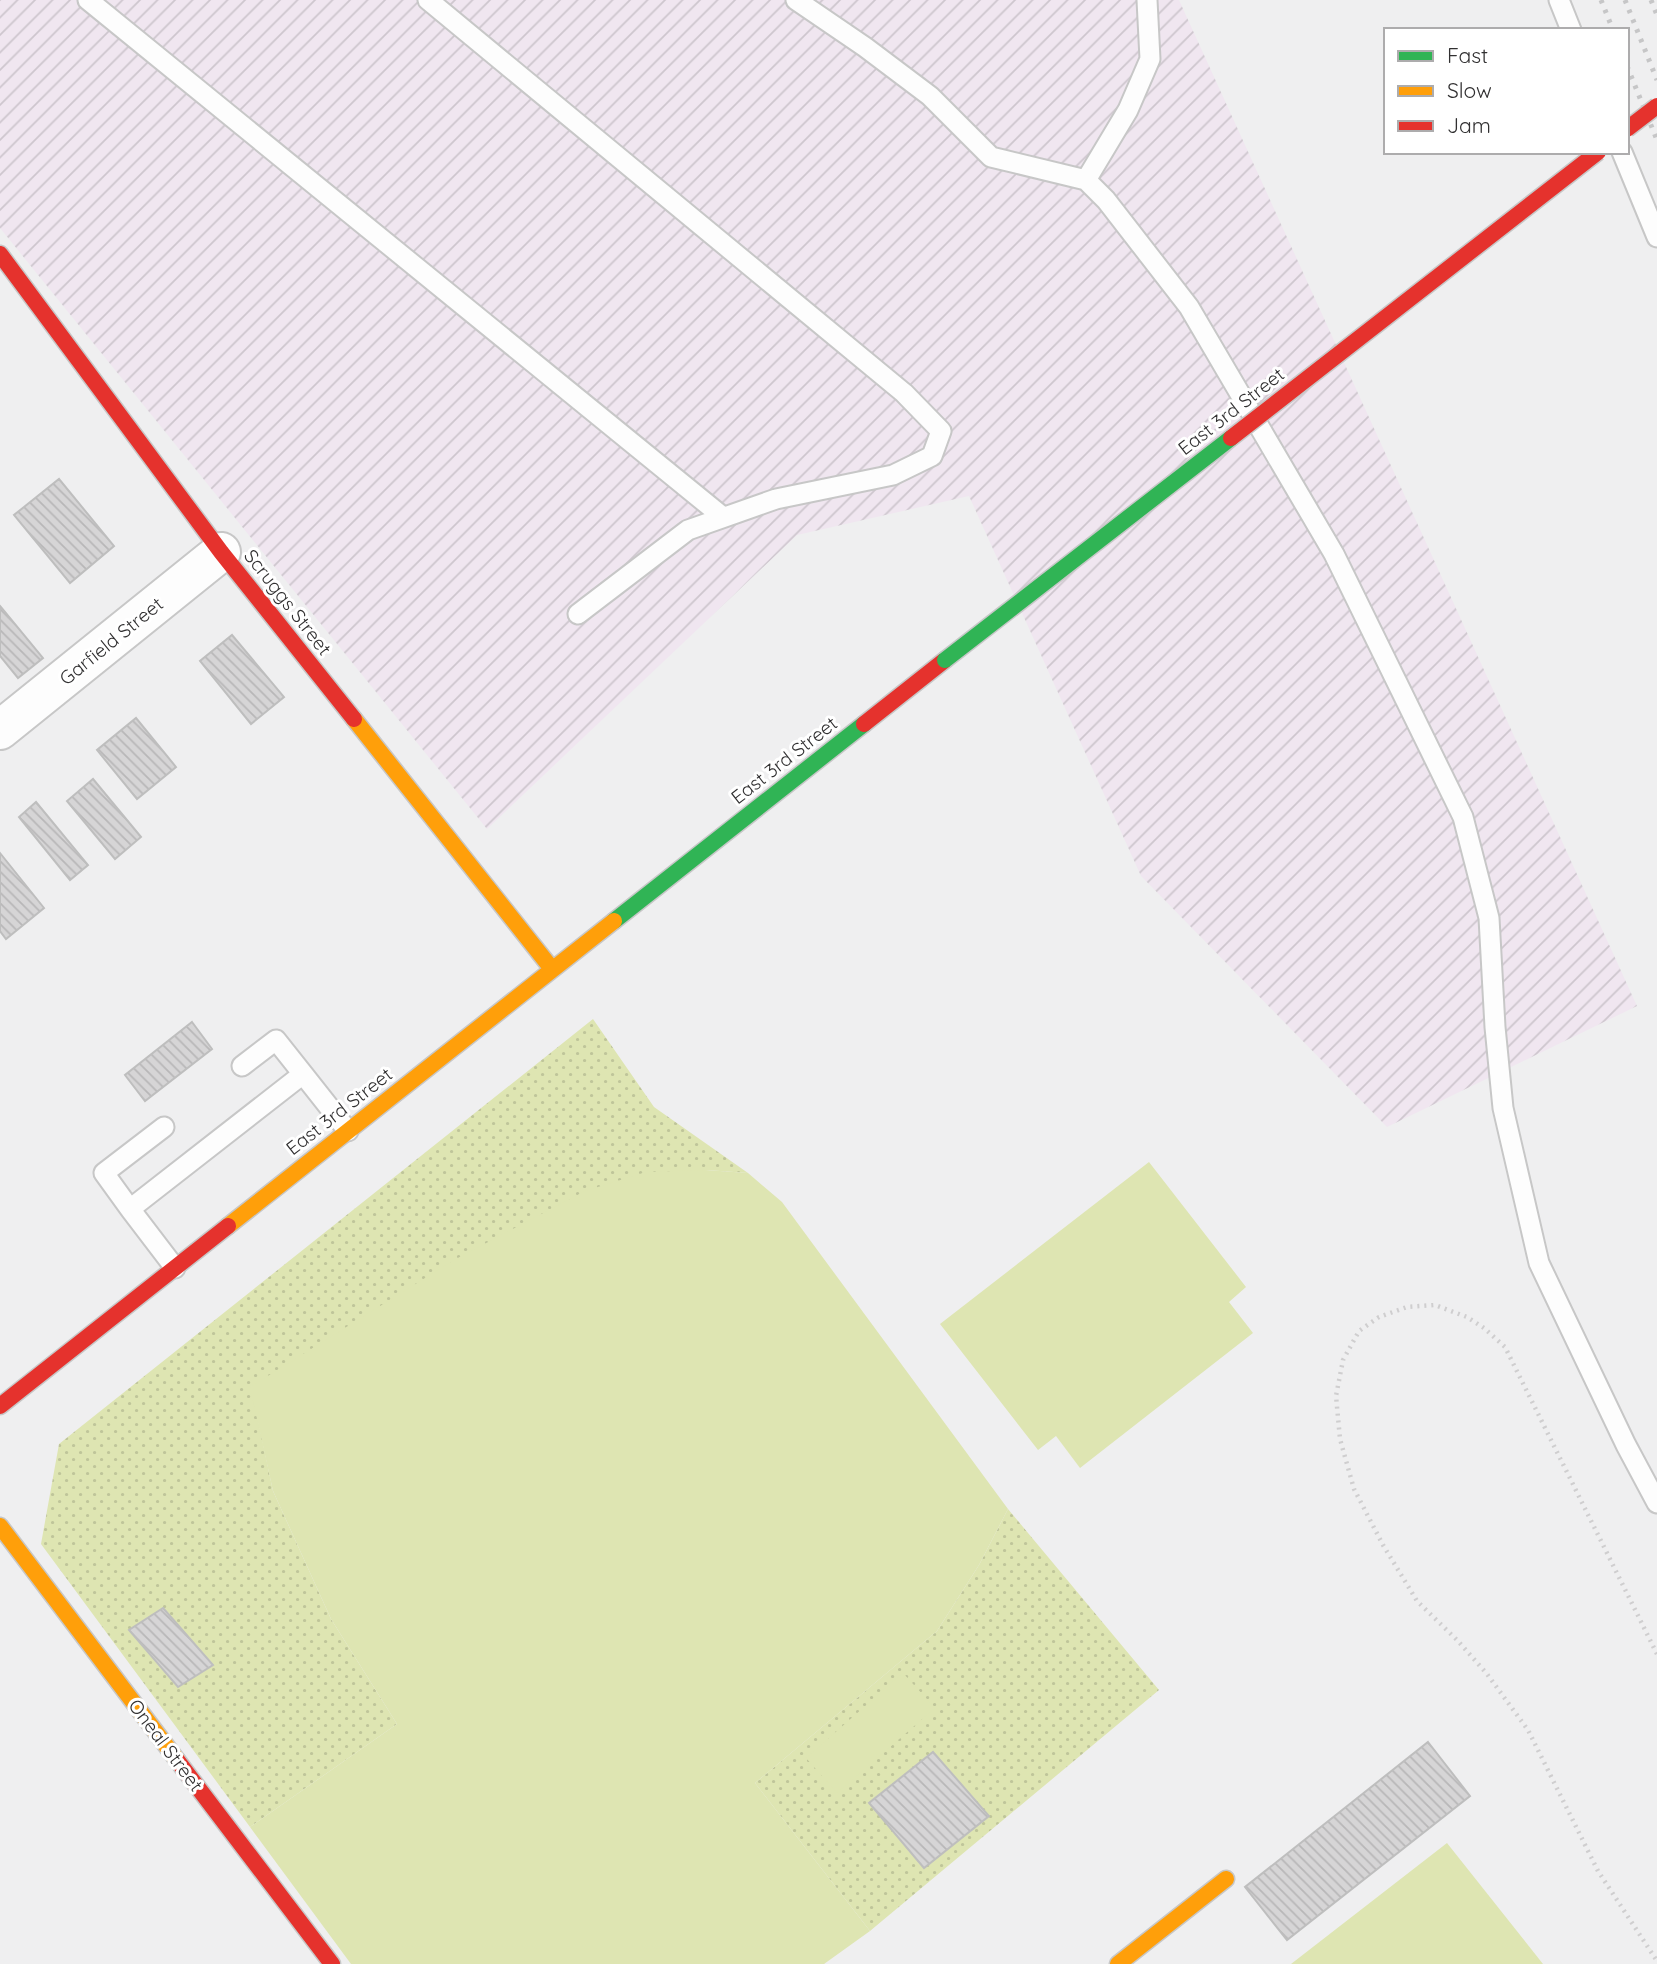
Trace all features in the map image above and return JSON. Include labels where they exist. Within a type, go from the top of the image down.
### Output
[{"type":"main road","points":[[1629,127],[1657,106]]},
{"type":"main road","name":"East 3rd Street","points":[[4,1395],[175,1268],[945,660],[1595,154]]},
{"type":"main road","name":"Scruggs Street","points":[[0,254],[221,552],[552,969]]},
{"type":"main road","name":"Oneal Street","points":[[0,1526],[331,1964]]},
{"type":"main road","points":[[1118,1964],[1226,1879]]},
{"type":"street","name":"Garfield Street","points":[[0,730],[221,552]]},
{"type":"lane","points":[[88,0],[723,517]]},
{"type":"lane","points":[[428,0],[904,393],[941,430],[932,456],[893,475],[776,499],[688,530],[579,614]]},
{"type":"lane","points":[[796,0],[930,96],[991,157],[1086,180],[1106,200],[1189,307],[1334,554],[1463,817],[1489,918],[1503,1108],[1539,1263],[1626,1445],[1657,1503]]},
{"type":"lane","points":[[1086,180],[1128,110],[1150,59],[1147,0]]},
{"type":"lane","points":[[1559,0],[1570,28]]},
{"type":"lane","points":[[1623,154],[1657,237]]},
{"type":"lane","points":[[242,1066],[276,1040],[348,1131]]},
{"type":"lane","points":[[131,1209],[303,1074]]},
{"type":"lane","points":[[164,1126],[104,1173],[175,1268]]},
{"type":"path","points":[[1657,1654],[1505,1347],[1467,1317],[1434,1305],[1407,1307],[1379,1317],[1359,1331],[1343,1360],[1336,1396],[1340,1439],[1354,1489],[1383,1545],[1417,1601],[1487,1674],[1528,1730],[1598,1871],[1657,1961]]},
{"type":"shaded area","points":[[0,0],[1179,0],[1637,1006],[1387,1127],[1141,876],[969,496],[797,535],[487,829],[0,228]]},
{"type":"green space","points":[[593,1019],[654,1107],[748,1173],[706,1170],[251,1387],[273,1491],[331,1619],[397,1724],[250,1827],[41,1544],[59,1444]]},
{"type":"green space","points":[[1149,1162],[1246,1287],[1229,1302],[1253,1333],[1080,1468],[1056,1436],[1038,1450],[940,1324]]},
{"type":"green space","points":[[706,1170],[748,1173],[782,1202],[1008,1509],[979,1565],[937,1631],[755,1783],[870,1931],[824,1964],[351,1964],[250,1827],[397,1724],[331,1619],[273,1491],[250,1387],[454,1260],[585,1191],[646,1172]]},
{"type":"green space","points":[[1008,1509],[1159,1690],[870,1931],[755,1783],[937,1631],[979,1565]],"holes":[[[933,1752],[989,1816],[924,1868],[869,1803]]]},
{"type":"green space","points":[[903,1673],[935,1708],[837,1793],[806,1758]]},
{"type":"green space","points":[[1447,1843],[1543,1964],[1291,1964]]},
{"type":"building","points":[[59,479],[114,546],[70,583],[14,515]]},
{"type":"building","points":[[0,606],[43,658],[18,678],[0,656]]},
{"type":"building","points":[[232,635],[284,697],[251,724],[200,661]]},
{"type":"building","points":[[136,718],[176,767],[137,799],[97,750]]},
{"type":"building","points":[[93,779],[141,837],[115,859],[67,801]]},
{"type":"building","points":[[36,802],[88,865],[70,880],[19,817]]},
{"type":"building","points":[[0,853],[44,908],[6,939],[0,931]]},
{"type":"building","points":[[192,1022],[212,1049],[145,1101],[125,1075]]},
{"type":"building","points":[[163,1608],[213,1665],[178,1687],[129,1630]]},
{"type":"building","points":[[1428,1742],[1470,1796],[1287,1940],[1245,1887]]},
{"type":"building","points":[[933,1752],[989,1816],[924,1868],[869,1803]]},
{"type":"railway","points":[[1601,0],[1612,28]]},
{"type":"railway","points":[[1625,0],[1657,80]]},
{"type":"railway","points":[[1651,0],[1657,15]]},
{"type":"railway","points":[[1629,71],[1657,140]]},
{"type":"traffic: fast","points":[[945,660],[1231,438]]},
{"type":"traffic: fast","points":[[614,921],[864,724]]},
{"type":"traffic: slow","points":[[354,719],[552,969]]},
{"type":"traffic: slow","points":[[228,1226],[614,921]]},
{"type":"traffic: slow","points":[[0,1526],[177,1760]]},
{"type":"traffic: slow","points":[[1118,1964],[1226,1879]]},
{"type":"traffic: jam","points":[[1629,127],[1657,106]]},
{"type":"traffic: jam","points":[[1231,438],[1595,154]]},
{"type":"traffic: jam","points":[[0,254],[221,552],[354,719]]},
{"type":"traffic: jam","points":[[864,724],[945,660]]},
{"type":"traffic: jam","points":[[0,1406],[228,1226]]},
{"type":"traffic: jam","points":[[177,1760],[332,1964]]}]
